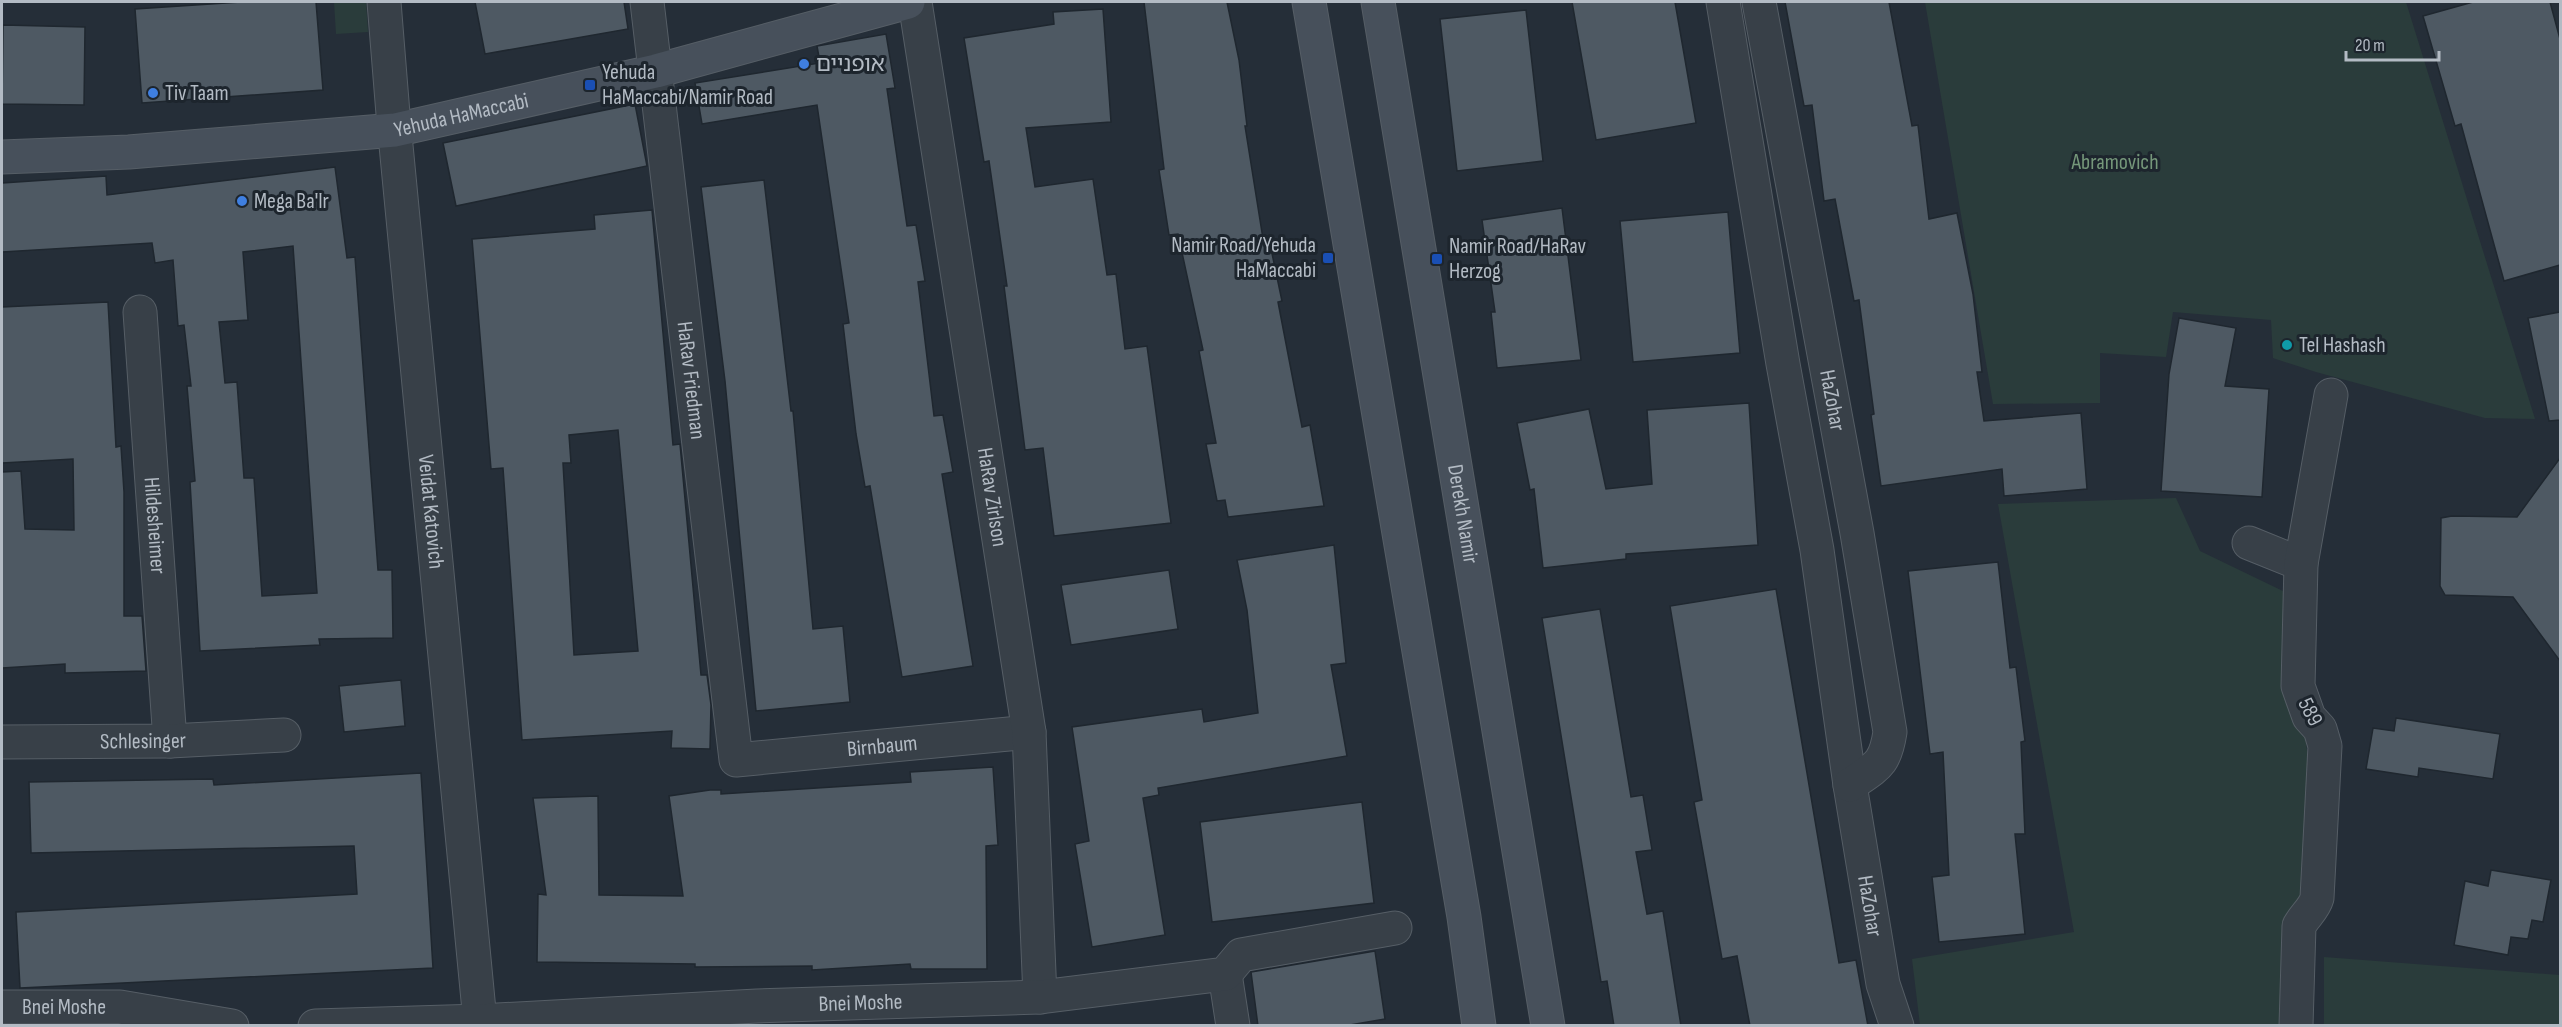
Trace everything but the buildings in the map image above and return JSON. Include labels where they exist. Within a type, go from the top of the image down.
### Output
[{"type":"main road","name":"Yehuda HaMaccabi","points":[[2,157],[129,152],[395,130],[656,71],[908,2]]},
{"type":"main road","points":[[1309,2],[1462,905],[1479,1026]]},
{"type":"main road","name":"Derekh Namir","points":[[1378,2],[1548,1026]]},
{"type":"street","name":"Veidat Katovich","points":[[384,2],[480,1020]]},
{"type":"street","name":"HaRav Friedman","points":[[648,2],[735,760]]},
{"type":"street","name":"HaRav Zirlson","points":[[915,2],[1029,732],[1040,997]]},
{"type":"street","name":"HaZohar","points":[[1723,2],[1783,364],[1818,550],[1850,784],[1882,984],[1897,1026]]},
{"type":"street","name":"HaZohar","points":[[1759,2],[1857,533],[1890,732],[1886,754],[1874,767],[1850,784]]},
{"type":"street","name":"Hildesheimer","points":[[140,312],[170,741]]},
{"type":"street","name":"589","points":[[2296,1026],[2299,926],[2314,908],[2317,898],[2325,746],[2320,729],[2309,717],[2298,686],[2301,564],[2331,395]]},
{"type":"street","points":[[2250,543],[2301,564]]},
{"type":"street","name":"Birnbaum","points":[[735,760],[1029,732]]},
{"type":"street","name":"Schlesinger","points":[[2,742],[170,741],[284,735]]},
{"type":"street","points":[[1233,1026],[1225,974],[1241,955],[1395,928]]},
{"type":"street","name":"Bnei Moshe","points":[[315,1026],[758,1006],[1040,997],[1225,974]]},
{"type":"street","name":"Bnei Moshe","points":[[2,1007],[120,1007],[232,1026]]},
{"type":"green space","points":[[334,2],[366,2],[368,32],[336,34]]},
{"type":"green space","name":"Abramovich","points":[[1925,2],[2406,2],[2535,419],[2485,418],[2273,358],[2271,320],[2173,312],[2166,357],[2100,353],[2100,403],[1993,404]]},
{"type":"green space","points":[[2176,498],[2200,551],[2287,593],[2311,782],[2303,888],[2291,916],[2281,1025],[1920,1025],[1912,959],[2074,932],[1998,504]]},
{"type":"green space","points":[[2324,957],[2560,975],[2560,1025],[2324,1025]]},
{"type":"place","name":"אופניים","points":[[804,64]]},
{"type":"place","name":"Yehuda HaMaccabi/Namir Road","points":[[590,85]]},
{"type":"place","name":"Tiv Taam","points":[[153,93]]},
{"type":"place","name":"Mega Ba'Ir","points":[[242,201]]},
{"type":"place","name":"Namir Road/Yehuda HaMaccabi","points":[[1328,258]]},
{"type":"place","name":"Namir Road/HaRav Herzog","points":[[1437,259]]},
{"type":"place","name":"Tel Hashash","points":[[2287,345]]}]
